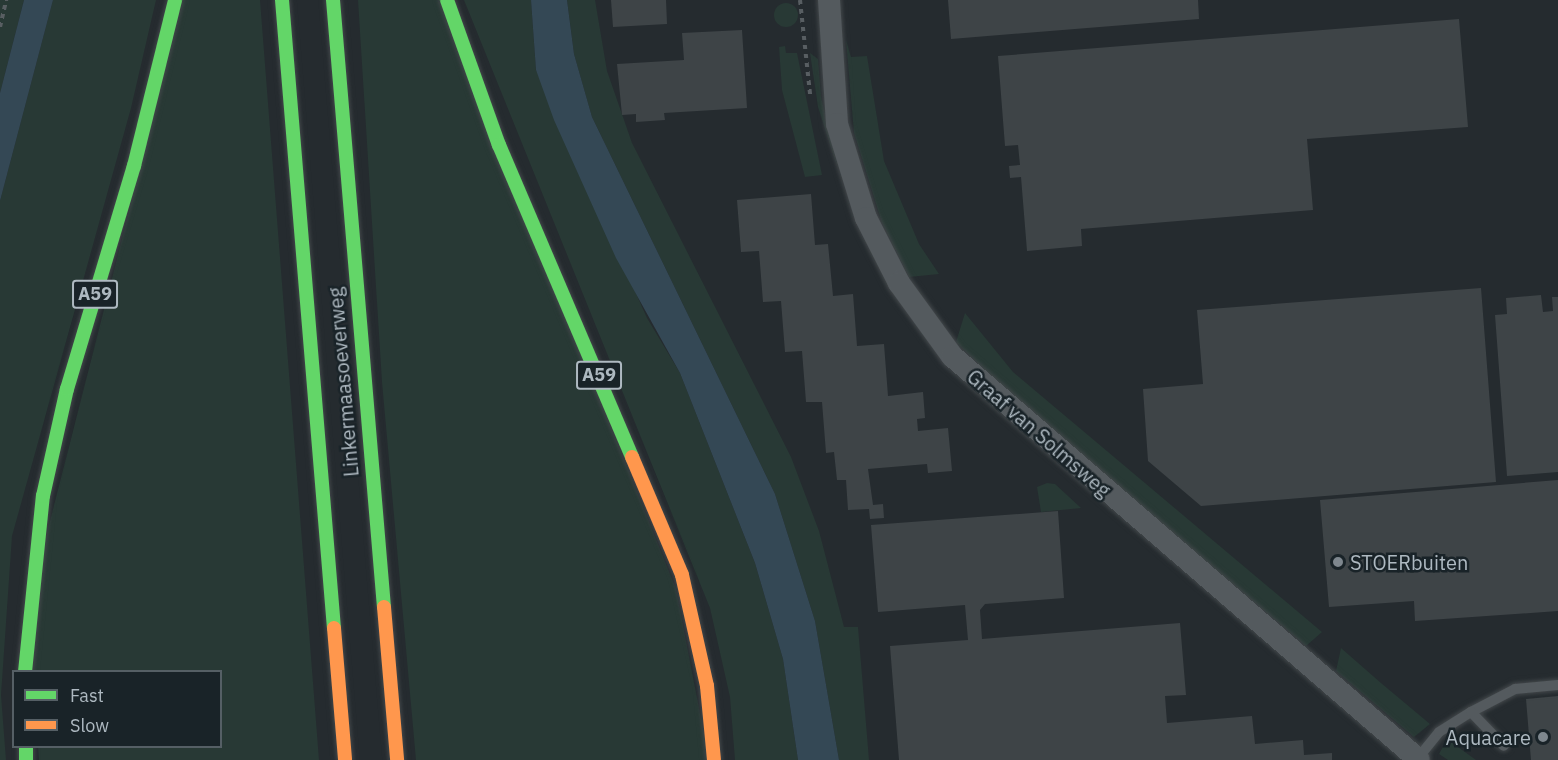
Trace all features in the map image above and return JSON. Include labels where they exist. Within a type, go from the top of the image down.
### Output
[{"type":"highway","name":"A59","points":[[25,670],[43,496],[64,400],[176,0]]},
{"type":"highway","name":"Linkermaasoeverweg","points":[[282,0],[345,760]]},
{"type":"highway","name":"Linkermaasoeverweg","points":[[333,0],[397,760]]},
{"type":"highway","name":"A59","points":[[447,0],[499,145],[682,575],[707,686],[714,760]]},
{"type":"street","name":"Graaf van Solmsweg","points":[[829,0],[837,124],[866,218],[899,283],[952,356],[1418,759]]},
{"type":"lane","points":[[1418,759],[1439,732],[1471,712],[1515,689],[1558,685]]},
{"type":"lane","points":[[1471,712],[1504,746]]},
{"type":"path","points":[[0,27],[6,0]]},
{"type":"shaded area","points":[[0,0],[24,0],[0,93]]},
{"type":"shaded area","points":[[53,0],[156,0],[131,108],[12,536],[1,695],[6,760],[0,760],[0,201]]},
{"type":"shaded area","points":[[183,0],[260,0],[319,760],[39,760],[38,748],[222,748],[222,670],[33,670],[35,580]]},
{"type":"shaded area","points":[[358,0],[439,0],[676,589],[709,760],[416,760],[382,382]]},
{"type":"shaded area","points":[[464,0],[531,0],[536,70],[647,318],[680,373],[755,563],[783,659],[798,760],[735,760],[730,697],[710,608]]},
{"type":"shaded area","points":[[567,0],[595,0],[607,71],[632,143],[791,457],[819,531],[844,627],[858,627],[869,760],[839,760],[815,621],[775,494],[592,117],[574,54]]},
{"type":"shaded area","points":[[786,3],[795,6],[798,15],[795,24],[786,27],[777,24],[774,15],[777,6]]},
{"type":"shaded area","points":[[846,40],[851,57],[867,56],[884,161],[919,244],[939,274],[909,277],[882,223],[854,133]]},
{"type":"shaded area","points":[[785,46],[786,53],[797,53],[822,175],[805,177],[782,90],[779,47]]},
{"type":"shaded area","points":[[810,53],[818,59],[821,97],[838,169],[818,107]]},
{"type":"shaded area","points":[[965,313],[1013,372],[1322,632],[1306,646],[1013,398],[956,342]]},
{"type":"shaded area","points":[[1047,483],[1055,484],[1081,508],[1041,512],[1037,487]]},
{"type":"shaded area","points":[[1341,648],[1430,724],[1414,737],[1336,671]]},
{"type":"shaded area","points":[[1447,739],[1476,760],[1448,760],[1439,754]]},
{"type":"water","points":[[24,0],[53,0],[0,201],[0,93]]},
{"type":"water","points":[[531,0],[567,0],[574,54],[592,117],[775,494],[815,621],[839,760],[798,760],[783,659],[755,563],[680,373],[616,258],[554,120],[536,70]]},
{"type":"building","points":[[611,0],[666,0],[667,24],[613,27]]},
{"type":"building","points":[[948,0],[1198,0],[1199,19],[951,39]]},
{"type":"building","points":[[1459,19],[1468,127],[1307,139],[1313,210],[1081,229],[1082,246],[1027,251],[1021,177],[1010,178],[1009,166],[1020,165],[1018,145],[1005,146],[998,56]]},
{"type":"building","points":[[742,30],[747,108],[664,113],[665,120],[636,122],[636,114],[622,115],[617,64],[684,60],[682,33]]},
{"type":"building","points":[[811,194],[815,245],[828,244],[833,296],[853,294],[857,346],[884,344],[888,396],[923,392],[925,418],[917,419],[918,431],[948,428],[952,471],[928,473],[927,464],[868,469],[873,505],[883,504],[884,518],[870,519],[869,509],[848,510],[846,480],[837,480],[834,452],[826,453],[822,402],[806,402],[802,351],[785,352],[781,301],[763,302],[759,251],[741,252],[737,200]]},
{"type":"building","points":[[1481,288],[1496,482],[1201,506],[1148,461],[1143,389],[1203,384],[1197,310]]},
{"type":"building","points":[[1541,295],[1543,312],[1553,311],[1552,297],[1558,297],[1558,472],[1507,476],[1495,315],[1507,314],[1506,298]]},
{"type":"building","points":[[1558,480],[1558,611],[1415,621],[1414,601],[1329,607],[1320,500]]},
{"type":"building","points":[[1058,511],[1064,598],[985,604],[980,610],[982,639],[1180,623],[1186,695],[1165,696],[1167,723],[1252,716],[1255,744],[1303,740],[1304,755],[1332,753],[1332,760],[899,760],[890,646],[968,640],[965,605],[878,612],[871,525]]},
{"type":"building","points":[[1558,696],[1558,760],[1531,760],[1526,699]]},
{"type":"traffic: fast","points":[[25,670],[43,496],[67,389],[134,166],[175,0]]},
{"type":"traffic: fast","points":[[282,0],[334,628]]},
{"type":"traffic: fast","points":[[333,0],[384,607]]},
{"type":"traffic: fast","points":[[447,0],[499,145],[632,457]]},
{"type":"traffic: fast","points":[[26,748],[26,760]]},
{"type":"traffic: slow","points":[[632,457],[682,575],[707,686],[714,760]]},
{"type":"traffic: slow","points":[[384,607],[397,760]]},
{"type":"traffic: slow","points":[[334,628],[345,760]]},
{"type":"place","name":"STOERbuiten","points":[[1338,562]]},
{"type":"place","name":"Aquacare","points":[[1543,737]]}]
